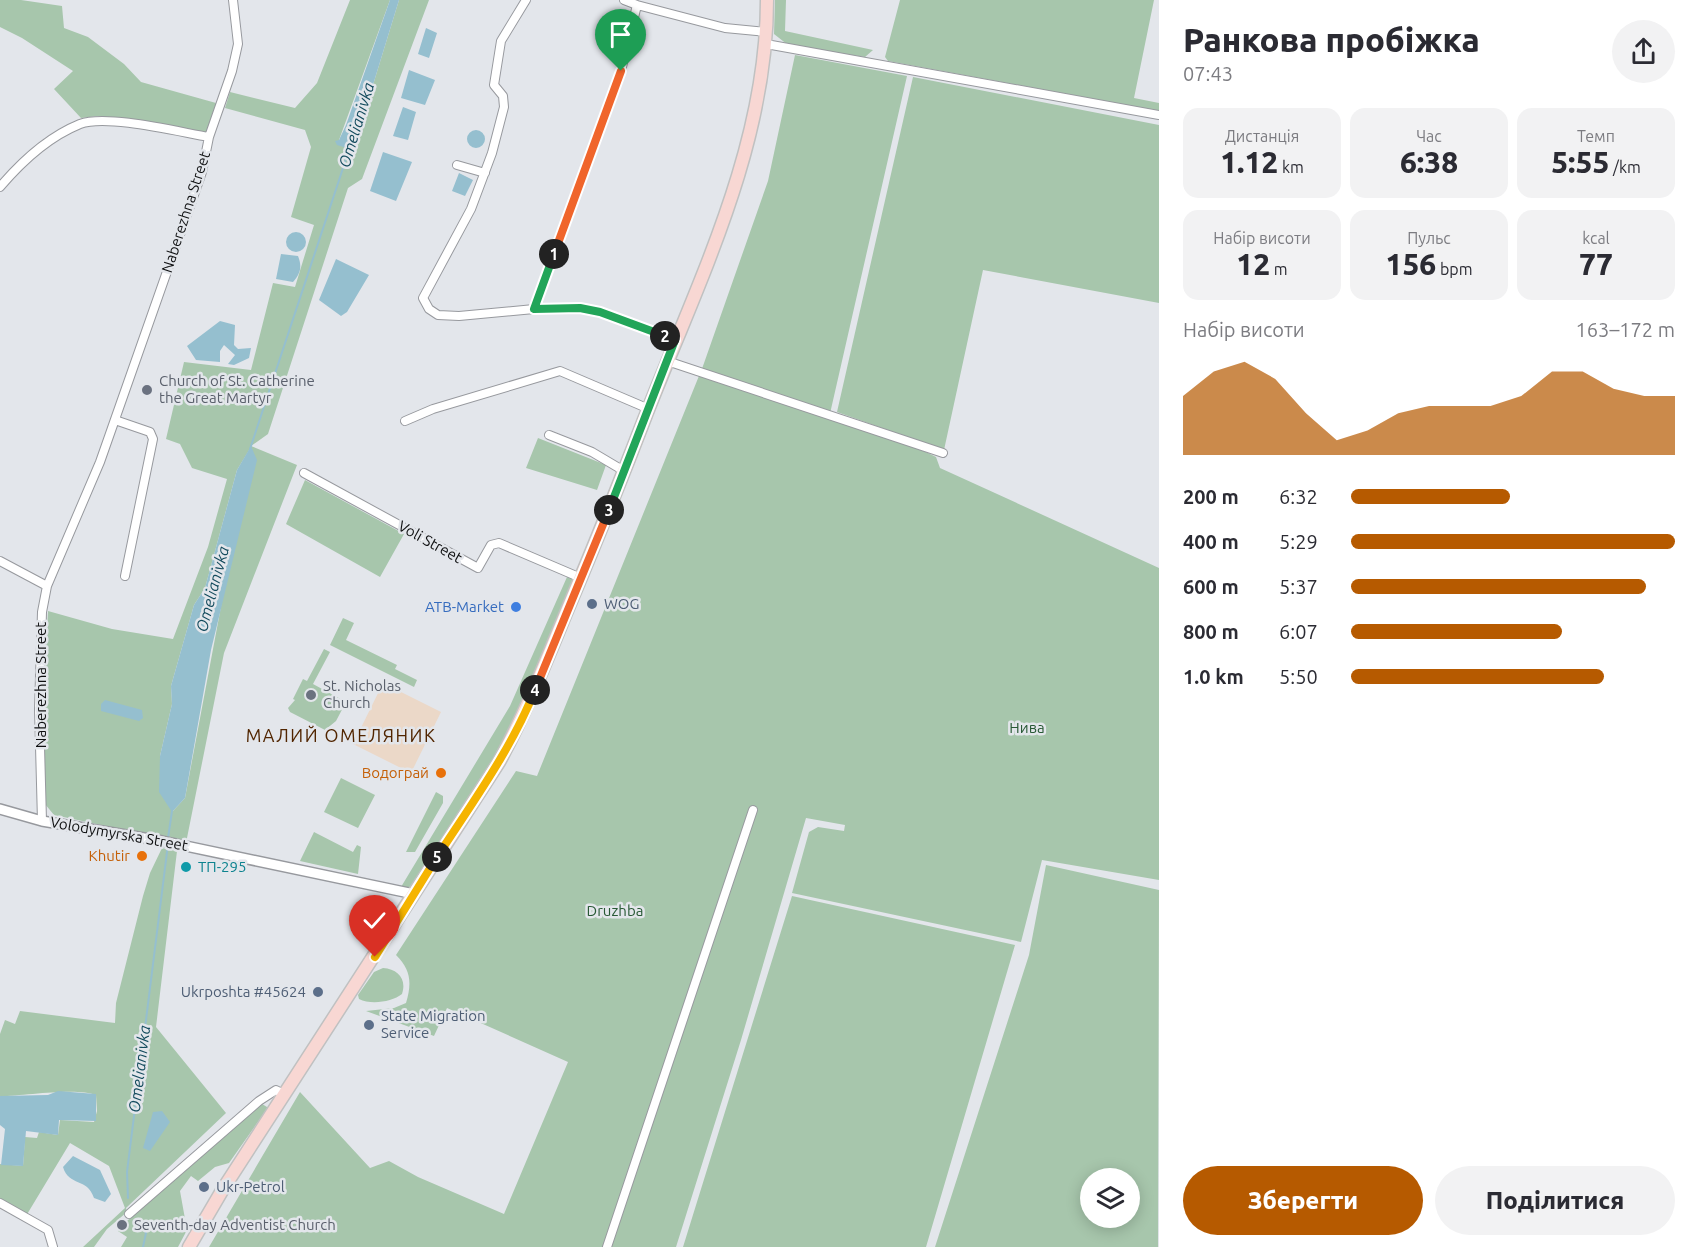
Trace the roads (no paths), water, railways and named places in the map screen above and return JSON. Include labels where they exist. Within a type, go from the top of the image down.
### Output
[{"type":"main road","points":[[189,1247],[228,1180],[499,762],[525,715],[649,409],[741,171],[758,101],[766,38],[767,0]]},
{"type":"street","name":"Naberezhna Street","points":[[42,821],[39,709],[42,612],[47,586],[100,462],[202,172],[209,137],[232,71],[238,44],[233,0]]},
{"type":"street","points":[[526,0],[501,41],[494,85],[503,96],[504,107],[485,173],[471,209],[423,298],[429,309],[438,315],[459,316],[534,309],[580,308],[600,312],[675,340]]},
{"type":"street","points":[[624,0],[766,38],[1159,115]]},
{"type":"street","points":[[534,309],[621,71],[637,5]]},
{"type":"street","points":[[0,187],[28,155],[81,123],[111,121],[209,137]]},
{"type":"street","points":[[457,165],[485,173]]},
{"type":"street","points":[[667,361],[943,453]]},
{"type":"street","points":[[405,421],[433,409],[560,371],[649,409]]},
{"type":"street","points":[[115,420],[150,432],[153,439],[125,576]]},
{"type":"street","points":[[549,435],[592,452],[624,471]]},
{"type":"street","name":"Voli Street","points":[[304,473],[478,568],[491,545],[499,543],[581,578]]},
{"type":"street","points":[[0,561],[47,586]]},
{"type":"street","name":"Volodymyrska Street","points":[[0,809],[42,821],[166,842],[414,894]]},
{"type":"street","points":[[607,1247],[753,810]]},
{"type":"street","points":[[129,1214],[259,1101],[276,1090],[285,1095]]},
{"type":"street","points":[[0,1203],[48,1230],[53,1247]]},
{"type":"water","points":[[390,0],[399,0],[353,150],[337,145],[335,141],[339,140],[346,125]]},
{"type":"water","points":[[426,28],[437,33],[429,58],[418,54]]},
{"type":"water","points":[[409,70],[435,80],[425,105],[401,98]]},
{"type":"water","points":[[403,107],[416,112],[408,140],[393,136]]},
{"type":"water","points":[[476,130],[482,133],[485,139],[482,145],[476,148],[470,145],[467,139],[470,133]]},
{"type":"water","points":[[383,152],[412,162],[396,201],[370,191]]},
{"type":"water","points":[[459,173],[473,180],[465,196],[452,191]]},
{"type":"water","points":[[296,232],[303,235],[306,242],[303,249],[296,252],[289,249],[286,242],[289,235]]},
{"type":"water","points":[[281,254],[298,256],[300,269],[293,282],[276,279]]},
{"type":"water","points":[[336,259],[369,275],[347,312],[341,316],[319,300]]},
{"type":"water","points":[[220,321],[235,325],[234,345],[238,349],[251,348],[249,358],[234,365],[228,364],[235,355],[224,345],[220,351],[220,362],[196,360],[187,346]]},
{"type":"water","points":[[251,446],[257,460],[211,650],[185,798],[172,812],[159,792],[160,756],[172,704],[171,686],[194,605],[205,588],[237,470]]},
{"type":"water","points":[[105,700],[142,710],[143,718],[139,721],[101,711],[101,704]]},
{"type":"water","points":[[58,1091],[96,1094],[96,1121],[59,1120],[58,1135],[26,1131],[23,1166],[1,1165],[5,1129],[0,1125],[0,1096],[48,1095]]},
{"type":"water","points":[[162,1111],[170,1122],[150,1151],[143,1148],[153,1112]]},
{"type":"water","points":[[73,1156],[100,1170],[111,1194],[105,1202],[94,1198],[87,1187],[66,1173],[63,1167]]},
{"type":"waterway","name":"Omelianivka","points":[[250,449],[349,150]]},
{"type":"waterway","name":"Omelianivka","points":[[168,838],[172,811]]},
{"type":"waterway","name":"Omelianivka","points":[[128,1198],[127,1172],[168,844]]},
{"type":"waterway","name":"Omelianivka","points":[[137,1220],[146,1233],[143,1247]]},
{"type":"place","name":"Church of St. Catherine the Great Martyr","points":[[147,390]]},
{"type":"place","name":"WOG","points":[[592,604]]},
{"type":"place","name":"ATB-Market","points":[[516,607]]},
{"type":"place","name":"St. Nicholas Church","points":[[311,695]]},
{"type":"place","name":"Водограй","points":[[441,773]]},
{"type":"place","name":"Khutir","points":[[142,856]]},
{"type":"place","name":"ТП-295","points":[[186,867]]},
{"type":"place","name":"Ukrposhta #45624","points":[[318,992]]},
{"type":"place","name":"State Migration Service","points":[[369,1025]]},
{"type":"place","name":"Ukr-Petrol","points":[[204,1187]]},
{"type":"place","name":"Seventh-day Adventist Church","points":[[122,1225]]},
{"type":"district","name":"МАЛИЙ ОМЕЛЯНИК","points":[[341,736]]},
{"type":"park label","name":"Нива","points":[[1027,728]]},
{"type":"park label","name":"Druzhba","points":[[615,911]]}]
